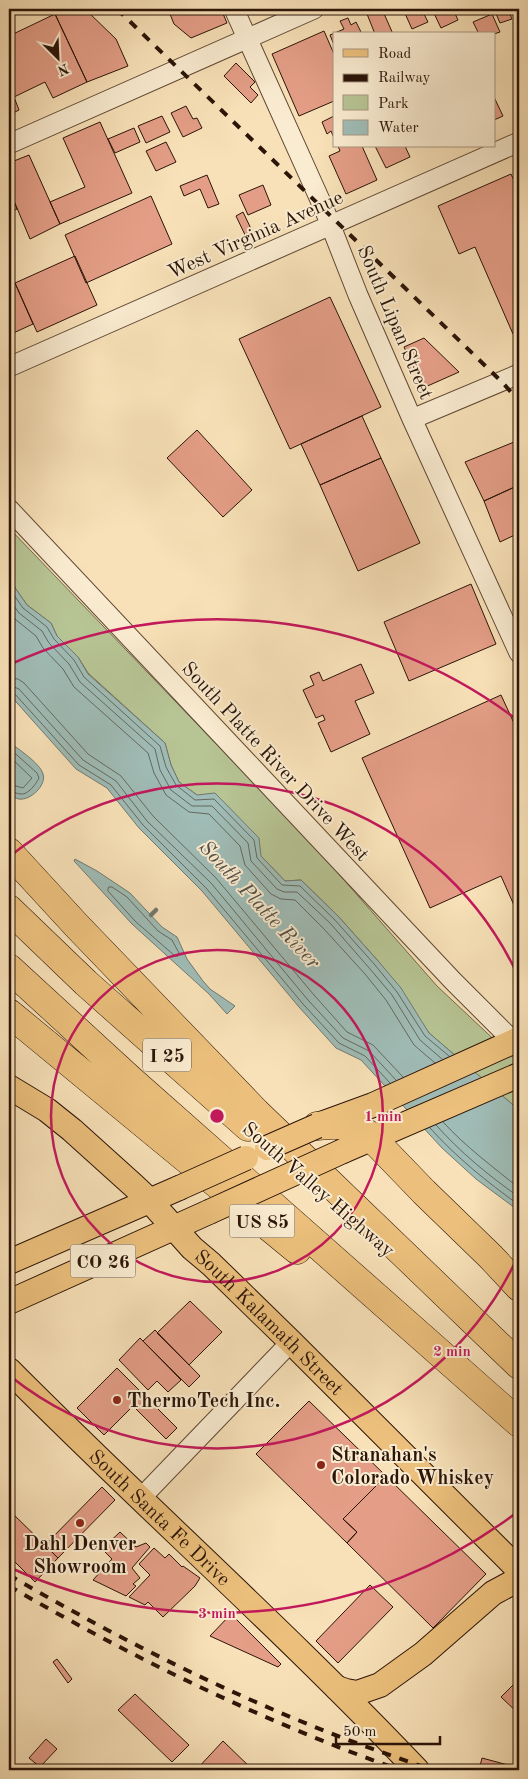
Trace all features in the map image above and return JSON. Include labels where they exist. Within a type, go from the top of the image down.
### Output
[{"type":"highway","points":[[9,852],[76,926],[256,1112],[519,1366]]},
{"type":"highway","name":"South Valley Highway","points":[[9,909],[128,1020],[519,1366]]},
{"type":"highway","name":"South Valley Highway","points":[[9,968],[131,1080],[519,1424]]},
{"type":"highway","name":"US 85","points":[[9,1014],[428,1357],[519,1424]]},
{"type":"highway","points":[[317,1126],[344,1125],[361,1130],[385,1133],[424,1192],[491,1256],[519,1287]]},
{"type":"main road","name":"CO 26","points":[[9,1262],[317,1126],[373,1105],[516,1040]]},
{"type":"main road","name":"CO 26","points":[[9,1302],[343,1151],[514,1077]]},
{"type":"main road","name":"South Kalamath Street","points":[[9,1087],[46,1110],[72,1130],[150,1200],[192,1248],[292,1342],[519,1570]]},
{"type":"main road","name":"South Santa Fe Drive","points":[[9,1370],[378,1728],[417,1770]]},
{"type":"main road","points":[[337,1688],[357,1693],[380,1685],[423,1654],[493,1593],[519,1579]]},
{"type":"street","name":"South Lipan Street","points":[[234,9],[331,225],[358,296],[412,419],[519,653]]},
{"type":"street","points":[[9,144],[314,9]]},
{"type":"street","name":"West Virginia Avenue","points":[[9,367],[519,142]]},
{"type":"street","points":[[412,419],[519,374]]},
{"type":"street","name":"South Platte River Drive West","points":[[9,509],[453,981],[516,1040]]},
{"type":"street","points":[[140,1498],[292,1342]]},
{"type":"green space","points":[[9,528],[316,848],[437,986],[519,1063],[519,1110],[429,1033],[379,962],[338,916],[301,880],[285,881],[197,795],[179,782],[171,765],[165,743],[88,673],[78,657],[57,636],[51,623],[27,605],[9,579]]},
{"type":"water","name":"South Platte River","points":[[9,579],[27,605],[51,623],[57,636],[78,657],[88,674],[165,743],[171,765],[179,782],[197,795],[215,793],[259,838],[261,856],[285,881],[301,880],[338,916],[401,988],[429,1033],[519,1110],[519,1211],[476,1179],[442,1148],[361,1060],[336,1048],[299,1007],[202,891],[139,828],[107,788],[76,769],[9,694]]},
{"type":"water","points":[[9,742],[33,761],[41,770],[44,778],[37,791],[23,799],[9,794]]},
{"type":"water","points":[[75,859],[130,893],[162,927],[177,937],[187,959],[210,989],[235,1006],[227,1014],[209,994],[132,924],[74,861]]},
{"type":"building","points":[[70,9],[85,9],[116,39],[128,66],[87,82],[55,14]]},
{"type":"building","points":[[168,9],[221,9],[227,23],[191,38],[174,24]]},
{"type":"building","points":[[382,9],[392,32],[374,32],[367,14]]},
{"type":"building","points":[[403,9],[418,9],[421,15],[424,14],[428,22],[412,29]]},
{"type":"building","points":[[432,9],[453,9],[458,20],[441,28]]},
{"type":"building","points":[[494,9],[508,9],[512,19],[500,23]]},
{"type":"building","points":[[55,14],[87,82],[53,98],[45,82],[14,97],[19,110],[9,115],[9,36]]},
{"type":"building","points":[[492,14],[500,32],[478,32],[473,22]]},
{"type":"building","points":[[348,18],[351,25],[356,22],[361,32],[337,32],[344,29],[340,21]]},
{"type":"building","points":[[324,31],[333,52],[333,101],[299,116],[272,54]]},
{"type":"building","points":[[236,63],[255,82],[250,87],[258,95],[251,103],[224,76]]},
{"type":"building","points":[[496,101],[503,116],[496,119]]},
{"type":"building","points":[[186,106],[193,119],[197,118],[202,128],[183,137],[171,113]]},
{"type":"building","points":[[162,116],[170,132],[146,143],[138,126]]},
{"type":"building","points":[[333,116],[333,136],[331,131],[327,134],[322,122]]},
{"type":"building","points":[[100,122],[132,193],[60,224],[50,202],[85,187],[63,138]]},
{"type":"building","points":[[134,128],[140,142],[115,153],[108,139]]},
{"type":"building","points":[[166,142],[176,162],[156,171],[146,151]]},
{"type":"building","points":[[339,148],[363,148],[377,180],[346,194],[329,156],[340,151]]},
{"type":"building","points":[[376,148],[406,148],[410,157],[386,168]]},
{"type":"building","points":[[29,155],[60,224],[30,239],[9,189],[9,163]]},
{"type":"building","points":[[511,174],[517,187],[519,186],[519,331],[513,334],[475,247],[459,254],[438,206]]},
{"type":"building","points":[[207,175],[219,204],[208,208],[200,189],[184,196],[180,186]]},
{"type":"building","points":[[263,185],[271,205],[248,215],[239,195]]},
{"type":"building","points":[[9,189],[17,209],[9,213]]},
{"type":"building","points":[[151,196],[172,244],[86,283],[65,235]]},
{"type":"building","points":[[243,212],[254,235],[247,239],[236,216]]},
{"type":"building","points":[[75,256],[97,305],[37,332],[15,283]]},
{"type":"building","points":[[11,274],[33,324],[9,335],[9,275]]},
{"type":"building","points":[[330,297],[381,407],[290,449],[239,339]]},
{"type":"building","points":[[424,338],[459,372],[423,388],[404,347]]},
{"type":"building","points":[[362,416],[381,458],[320,485],[301,444]]},
{"type":"building","points":[[197,430],[252,490],[223,517],[167,458]]},
{"type":"building","points":[[519,440],[519,485],[484,501],[465,462]]},
{"type":"building","points":[[381,458],[420,543],[358,571],[320,485]]},
{"type":"building","points":[[519,485],[519,533],[500,542],[484,501]]},
{"type":"building","points":[[471,584],[496,644],[409,681],[384,622]]},
{"type":"building","points":[[361,664],[374,693],[355,701],[370,734],[331,752],[318,723],[325,720],[323,715],[316,718],[303,690],[314,685],[310,676],[319,672],[323,681]]},
{"type":"building","points":[[501,695],[519,734],[519,912],[517,912],[501,876],[430,908],[362,758]]},
{"type":"building","points":[[190,1301],[222,1332],[189,1365],[157,1333]]},
{"type":"building","points":[[155,1330],[200,1376],[189,1387],[143,1341]]},
{"type":"building","points":[[140,1338],[181,1380],[168,1392],[157,1381],[148,1390],[119,1360]]},
{"type":"building","name":"ThermoTech Inc.","points":[[117,1368],[177,1428],[166,1439],[133,1406],[104,1435],[77,1408]]},
{"type":"building","name":"Stranahan's Colorado Whiskey","points":[[309,1401],[386,1476],[343,1519],[357,1532],[347,1543],[256,1454]]},
{"type":"building","points":[[386,1476],[486,1574],[433,1628],[347,1543],[357,1532],[343,1519]]},
{"type":"building","name":"Dahl Denver Showroom","points":[[102,1487],[115,1500],[58,1558],[45,1545]]},
{"type":"building","points":[[9,1510],[58,1558],[35,1582],[9,1556]]},
{"type":"building","points":[[120,1532],[136,1547],[146,1543],[150,1547],[132,1568],[140,1578],[133,1584],[136,1586],[126,1596],[93,1580],[112,1559],[102,1549]]},
{"type":"building","points":[[154,1548],[165,1558],[169,1554],[182,1567],[200,1578],[195,1586],[163,1617],[148,1602],[145,1605],[129,1597],[150,1575],[139,1564]]},
{"type":"building","points":[[370,1585],[393,1607],[338,1663],[316,1641]]},
{"type":"building","points":[[231,1614],[281,1664],[278,1667],[210,1636]]},
{"type":"building","points":[[57,1659],[72,1679],[68,1683],[53,1662]]},
{"type":"building","points":[[519,1679],[519,1714],[501,1697]]},
{"type":"building","points":[[135,1694],[189,1745],[172,1762],[118,1710]]},
{"type":"building","points":[[46,1739],[57,1749],[40,1767],[29,1758]]},
{"type":"building","points":[[223,1741],[253,1770],[196,1770]]},
{"type":"building","points":[[482,1758],[519,1768],[519,1770],[479,1770]]},
{"type":"waterway","points":[[151,915],[156,910]]},
{"type":"railway","points":[[117,9],[502,382],[519,401]]},
{"type":"railway","points":[[9,1575],[125,1639],[244,1697],[325,1731],[432,1770]]},
{"type":"railway","points":[[9,1586],[103,1638],[200,1687],[299,1731],[400,1770]]},
{"type":"place","name":"ThermoTech Inc.","points":[[117,1400]]},
{"type":"place","name":"Stranahan's Colorado Whiskey","points":[[321,1465]]},
{"type":"place","name":"Dahl Denver Showroom","points":[[80,1523]]}]
